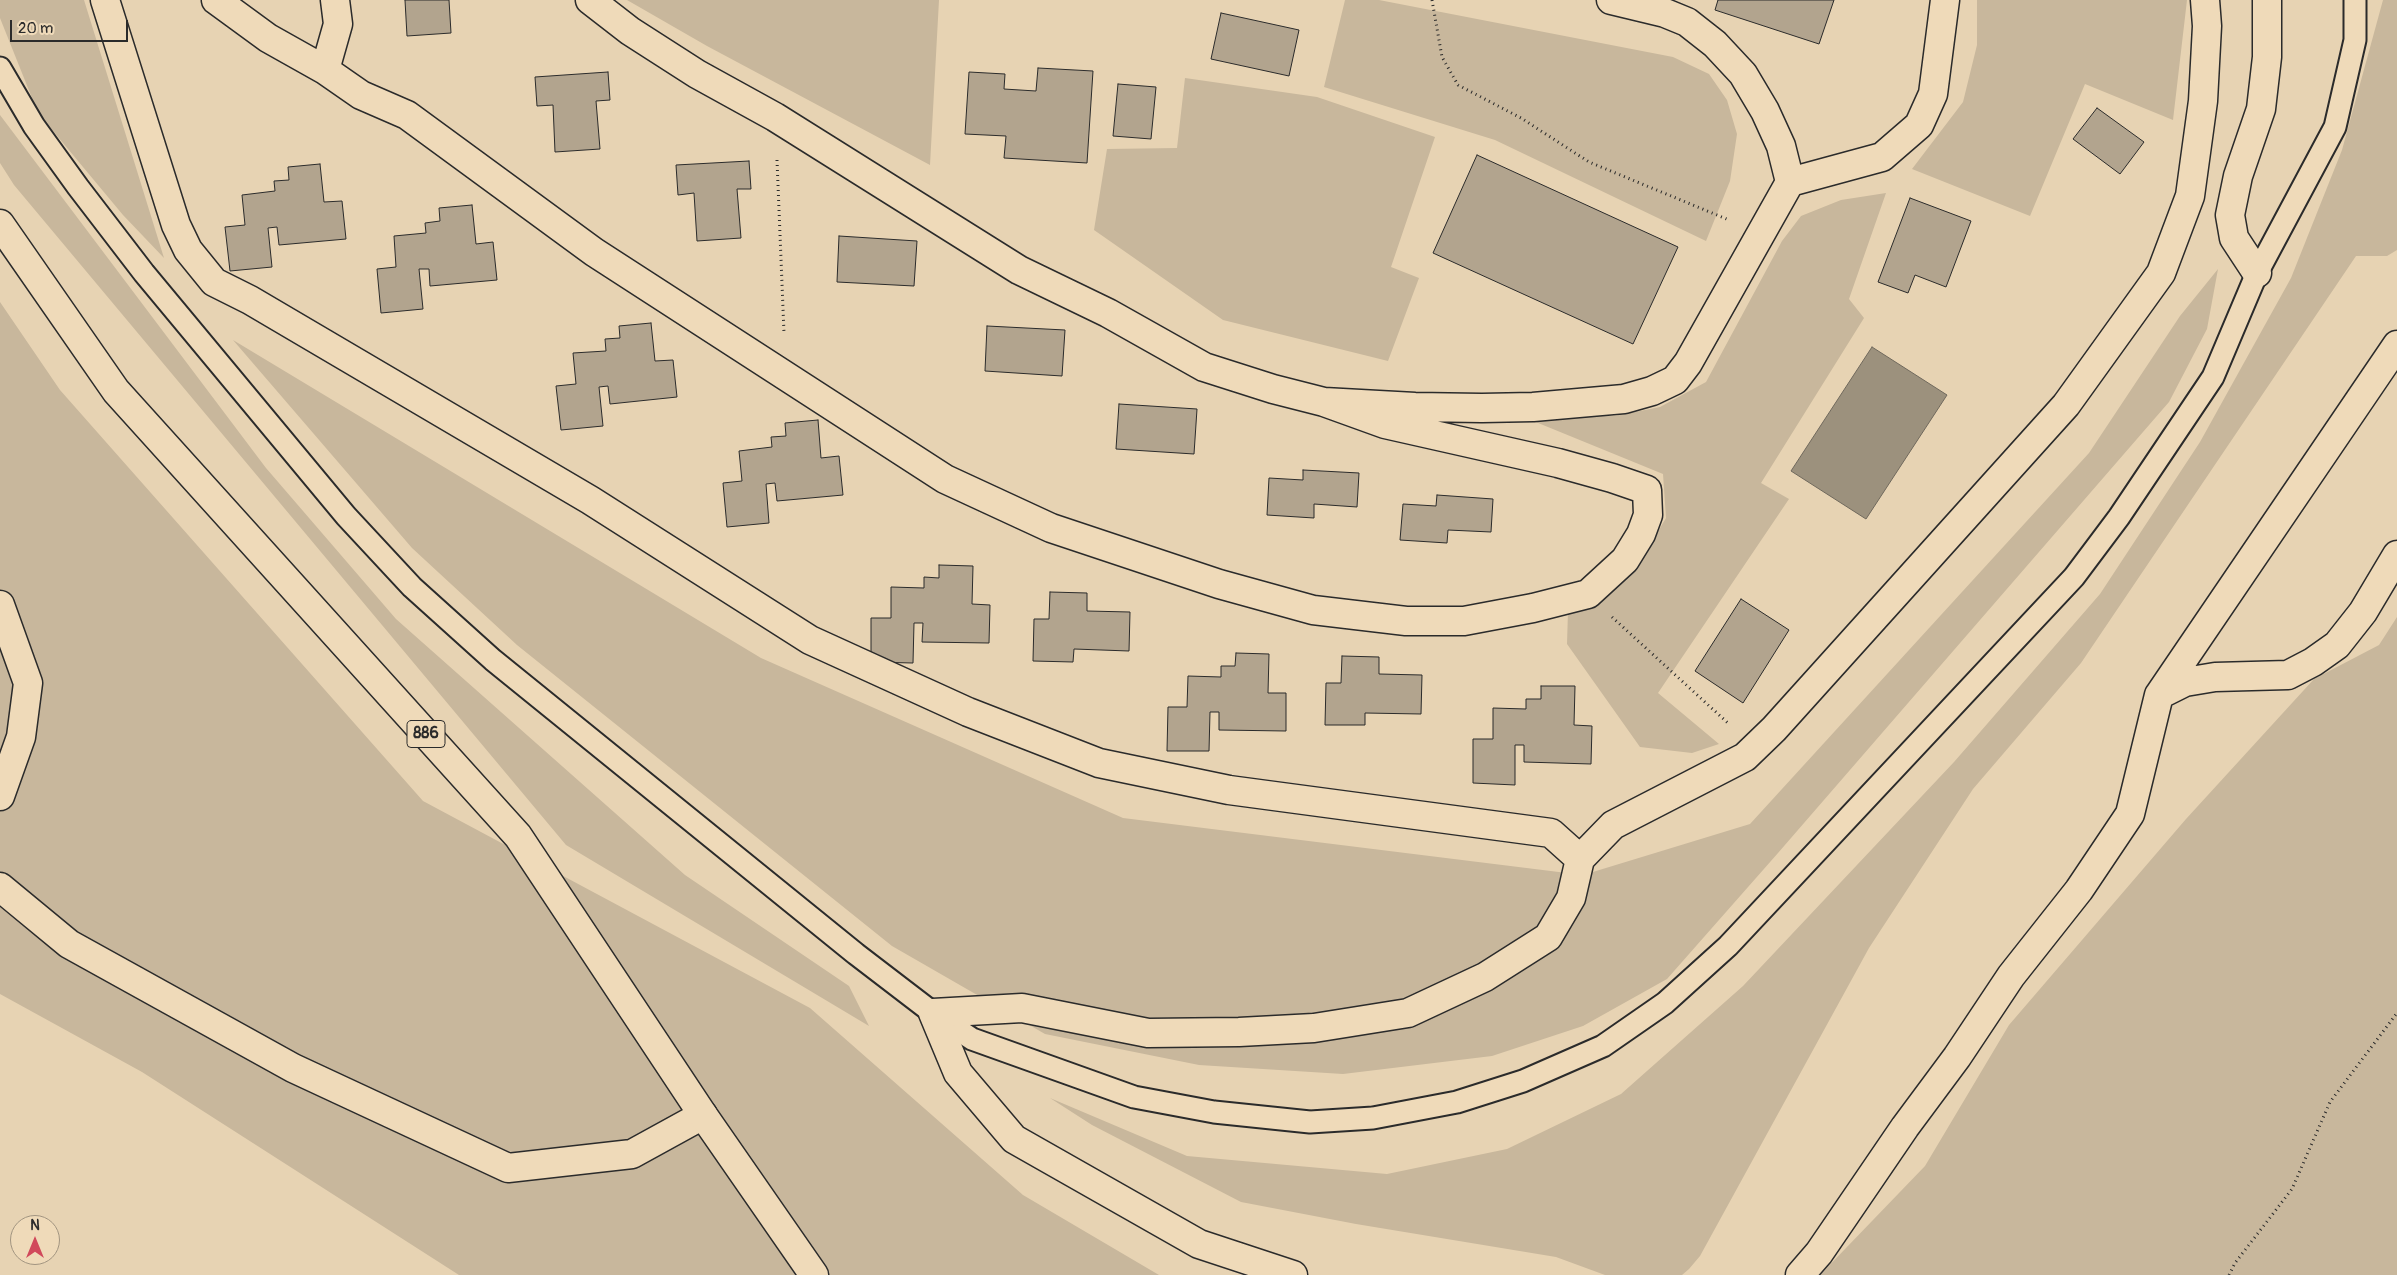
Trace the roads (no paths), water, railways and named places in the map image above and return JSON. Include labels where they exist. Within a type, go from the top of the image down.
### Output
[{"type":"street","points":[[105,0],[176,225],[188,250],[214,282],[250,300],[590,500],[810,640],[968,712],[1099,763],[1229,790],[1551,833],[1580,859]]},
{"type":"street","points":[[216,0],[268,38],[325,70],[362,95],[407,115],[594,252],[954,483],[1051,528],[1238,590],[1313,610],[1406,621],[1464,621],[1533,608],[1588,594],[1625,560],[1641,534],[1648,515],[1647,490],[1558,463],[1385,424],[1324,402],[1273,390],[1204,367],[1108,313],[1019,270],[776,117],[675,60],[630,32],[590,0]]},
{"type":"street","points":[[325,70],[338,24],[335,0]]},
{"type":"street","points":[[1324,402],[1415,407],[1533,407],[1624,399],[1652,392],[1675,380],[1688,363],[1763,234],[1790,182],[1781,146],[1765,111],[1744,74],[1714,44],[1687,22],[1665,13],[1611,0]]},
{"type":"street","points":[[1790,182],[1882,157],[1919,125],[1933,94],[1945,0]]},
{"type":"street","points":[[1293,1275],[1199,1244],[1014,1139],[958,1073],[933,1013],[1022,1008],[1148,1033],[1239,1032],[1314,1028],[1408,1012],[1484,977],[1548,936],[1571,898],[1580,859],[1613,825],[1745,757],[1755,748],[2066,405],[2161,272],[2190,196],[2203,101],[2207,26],[2205,0]]},
{"type":"street","points":[[2257,273],[2234,238],[2230,215],[2238,176],[2261,109],[2267,57],[2267,0]]},
{"type":"street","name":"886","points":[[0,224],[116,391],[518,836],[703,1115],[814,1275]]},
{"type":"street","points":[[1800,1275],[1819,1253],[1905,1127],[1957,1057],[2011,976],[2079,890],[2130,814],[2159,695],[2397,345]]},
{"type":"street","points":[[2159,695],[2185,682],[2215,677],[2288,675],[2313,662],[2337,645],[2364,612],[2397,555]]},
{"type":"street","points":[[0,605],[28,683],[21,737],[0,796]]},
{"type":"street","points":[[0,887],[78,949],[293,1068],[508,1168],[632,1154],[703,1115]]},
{"type":"lane","points":[[0,68],[34,126],[144,273],[346,516],[412,587],[492,660],[856,954],[933,1013],[972,1038],[1134,1097],[1214,1112],[1310,1122],[1373,1118],[1457,1102],[1523,1081],[1603,1046],[1665,1003],[1728,946],[2074,577],[2119,517],[2213,377],[2257,273],[2335,127],[2355,40],[2355,0]]}]
